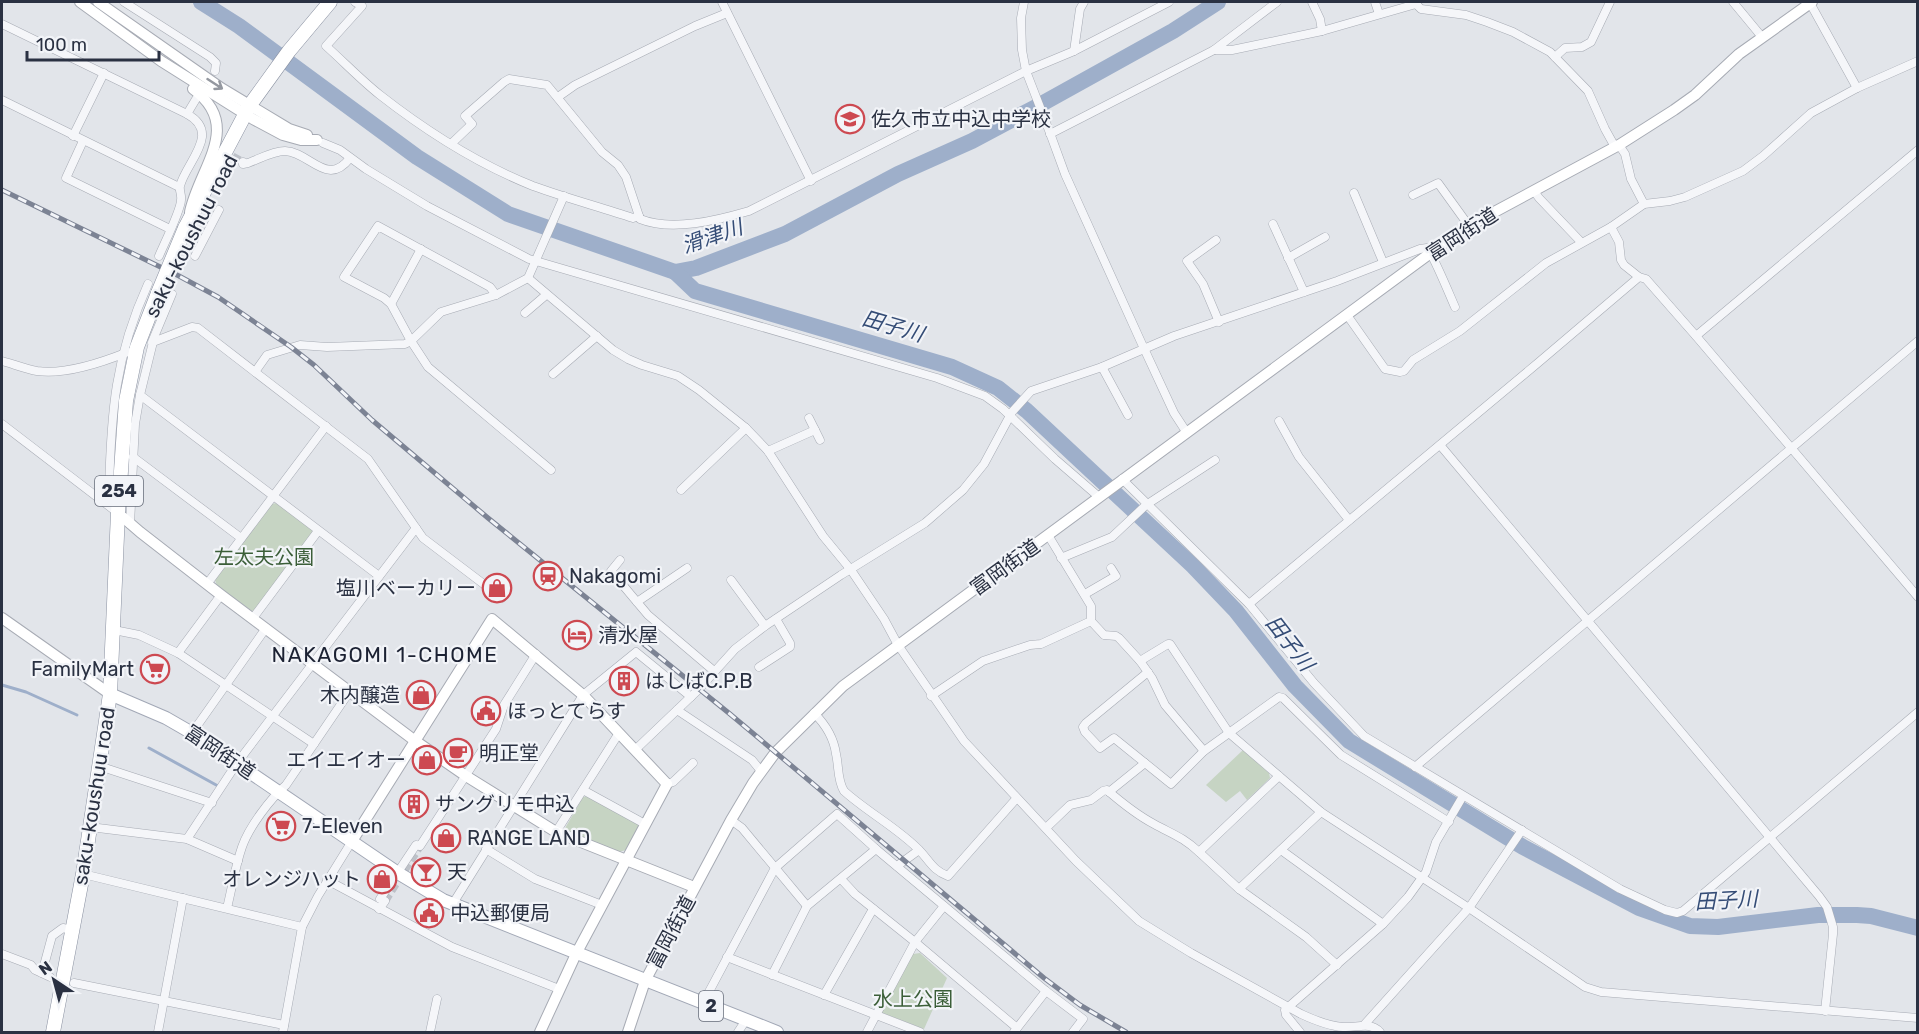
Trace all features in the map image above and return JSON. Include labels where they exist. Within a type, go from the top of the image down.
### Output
[{"type":"highway","name":"254","points":[[251,112],[264,87],[302,34],[330,2]]},
{"type":"highway","name":"saku-koushuu road","points":[[53,1032],[90,827],[110,694],[118,513],[126,401],[137,347],[153,288],[251,112]]},
{"type":"main road","points":[[80,2],[160,62],[204,98],[212,109],[217,121],[218,134],[193,199],[188,227]]},
{"type":"main road","points":[[99,2],[283,135],[301,140],[320,141]]},
{"type":"main road","name":"富岡街道","points":[[110,694],[192,732],[398,873],[452,905],[645,981],[731,820],[761,771],[775,753],[814,713],[861,671],[1469,226],[1617,146],[1695,95],[1739,54],[1811,2]]},
{"type":"main road","points":[[160,62],[251,112]]},
{"type":"main road","points":[[118,513],[221,595],[414,740],[466,776],[556,832],[694,887]]},
{"type":"main road","points":[[2,618],[110,694]]},
{"type":"main road","points":[[352,841],[492,619],[583,695],[667,784],[576,954],[540,1032]]},
{"type":"main road","points":[[628,1032],[645,981]]},
{"type":"main road","name":"2","points":[[645,981],[777,1032]]},
{"type":"street","points":[[124,2],[210,57],[216,63],[215,70]]},
{"type":"street","points":[[355,2],[362,6],[326,46],[378,94],[451,144],[490,166],[563,197],[633,218],[639,216]]},
{"type":"street","points":[[722,2],[811,181]]},
{"type":"street","points":[[1024,2],[1021,34],[1027,73],[1065,174],[1174,413],[1187,433]]},
{"type":"street","points":[[1074,51],[1080,9],[1084,2]]},
{"type":"street","points":[[451,144],[472,124],[465,116],[509,79],[547,86],[602,153],[618,165],[626,177],[639,216],[643,220],[665,224],[698,223],[750,211],[1169,2]]},
{"type":"street","points":[[1050,134],[1214,50],[1277,2]]},
{"type":"street","points":[[1312,2],[1320,19],[1322,31]]},
{"type":"street","points":[[1375,2],[1379,14]]},
{"type":"street","points":[[1556,57],[1565,48],[1582,47],[1592,42],[1610,2]]},
{"type":"street","points":[[1733,2],[1762,37]]},
{"type":"street","points":[[1811,2],[1857,88]]},
{"type":"street","points":[[1214,50],[1232,50],[1322,31],[1417,3],[1421,9],[1466,15],[1504,28],[1556,57],[1588,91],[1605,129],[1625,154],[1630,179],[1644,204]]},
{"type":"street","points":[[558,97],[575,86],[655,46],[727,13]]},
{"type":"street","points":[[2,24],[196,119],[200,125],[202,139],[179,188],[182,200],[159,256]]},
{"type":"street","points":[[1347,315],[1385,369],[1404,371],[1413,360],[1460,331],[1546,263],[1611,227],[1644,204],[1685,197],[1743,171],[1811,113],[1857,88],[1917,61]]},
{"type":"street","points":[[73,136],[104,74]]},
{"type":"street","points":[[187,114],[196,99]]},
{"type":"street","points":[[2,100],[179,188]]},
{"type":"street","points":[[202,139],[210,145]]},
{"type":"street","points":[[84,141],[66,177],[170,229]]},
{"type":"street","points":[[320,141],[340,150],[427,206],[537,260],[955,384],[985,396],[1011,414],[1055,459],[1102,495]]},
{"type":"street","points":[[1696,336],[1917,150]]},
{"type":"street","points":[[243,162],[243,164],[248,163],[284,151],[323,168],[335,170],[350,158]]},
{"type":"street","points":[[1413,195],[1438,183],[1469,226]]},
{"type":"street","points":[[1534,191],[1581,242]]},
{"type":"street","points":[[1354,193],[1383,262]]},
{"type":"street","points":[[255,372],[267,355],[300,345],[397,346],[411,341],[441,312],[496,295],[528,278],[563,197]]},
{"type":"street","points":[[195,256],[219,210]]},
{"type":"street","points":[[1273,224],[1304,292]]},
{"type":"street","points":[[496,295],[490,287],[378,226],[344,277],[391,304],[428,367],[551,470]]},
{"type":"street","points":[[1611,227],[1619,242],[1621,260],[1624,265],[1639,277],[1646,279],[1917,597]]},
{"type":"street","points":[[1288,258],[1325,237]]},
{"type":"street","points":[[1216,240],[1187,261],[1203,284],[1220,322]]},
{"type":"street","points":[[391,304],[422,249]]},
{"type":"street","points":[[635,750],[691,697],[735,649],[765,626],[925,523],[963,490],[984,464],[1011,414],[1031,391],[1102,367],[1144,348],[1420,249],[1427,249],[1432,253],[1455,307]]},
{"type":"street","points":[[1249,604],[1639,277]]},
{"type":"street","points":[[528,278],[546,295],[628,359],[678,376],[699,390],[746,428],[768,451],[823,536],[851,570],[884,619],[931,696],[964,741],[1076,861],[1139,921],[1287,1008],[1320,1023],[1342,1027],[1364,1025],[1374,1027],[1380,1032]]},
{"type":"street","points":[[105,502],[109,491],[112,414],[131,324],[153,288]]},
{"type":"street","points":[[130,524],[133,457],[140,396],[151,343],[172,294]]},
{"type":"street","points":[[525,313],[546,295]]},
{"type":"street","points":[[151,343],[192,327],[198,328],[369,459],[423,538],[502,598]]},
{"type":"street","points":[[553,374],[597,336]]},
{"type":"street","points":[[1415,767],[1917,341]]},
{"type":"street","points":[[2,361],[36,371],[48,372],[125,354]]},
{"type":"street","points":[[1102,367],[1128,415]]},
{"type":"street","points":[[140,396],[379,576]]},
{"type":"street","points":[[809,418],[820,440]]},
{"type":"street","points":[[1279,421],[1299,457],[1350,520]]},
{"type":"street","points":[[2,424],[118,513]]},
{"type":"street","points":[[207,584],[326,426]]},
{"type":"street","points":[[681,490],[746,428]]},
{"type":"street","points":[[768,451],[815,430]]},
{"type":"street","points":[[1440,445],[1771,837],[1827,907],[1833,927],[1825,1011]]},
{"type":"street","points":[[133,457],[241,538]]},
{"type":"street","points":[[1061,558],[1112,537],[1147,505],[1215,460]]},
{"type":"street","points":[[1121,481],[1249,604],[1314,683],[1357,730],[1379,747],[1415,767],[1462,799],[1620,889],[1652,905],[1677,913],[1683,911],[1917,712]]},
{"type":"street","points":[[187,839],[237,763],[416,528]]},
{"type":"street","points":[[254,618],[318,531]]},
{"type":"street","points":[[1048,535],[1085,594],[1091,606],[1091,621],[1104,634],[1119,638],[1140,661],[1165,705],[1204,751]]},
{"type":"street","points":[[620,560],[611,571],[648,615],[714,670]]},
{"type":"street","points":[[637,602],[687,568]]},
{"type":"street","points":[[1085,594],[1116,576],[1112,568]]},
{"type":"street","points":[[731,580],[765,626]]},
{"type":"street","points":[[178,653],[221,595]]},
{"type":"street","points":[[759,667],[790,647],[776,619]]},
{"type":"street","points":[[931,696],[983,661],[1030,645],[1041,644],[1091,621]]},
{"type":"street","points":[[192,732],[266,628]]},
{"type":"street","points":[[114,630],[139,635],[178,653],[314,744]]},
{"type":"street","points":[[1140,661],[1170,644],[1229,733],[1321,812],[1585,987],[1601,992],[1917,1018]]},
{"type":"street","points":[[452,905],[583,695],[636,652],[691,697]]},
{"type":"street","points":[[380,909],[385,901],[380,899],[416,845],[420,846],[496,729],[504,705],[536,654]]},
{"type":"street","points":[[1148,672],[1083,727],[1100,748],[1114,738],[1171,784],[1204,751],[1277,698],[1283,698],[1341,755],[1451,819]]},
{"type":"street","points":[[227,908],[238,861],[247,835],[279,791],[286,785],[350,691]]},
{"type":"street","points":[[677,710],[752,760],[761,771]]},
{"type":"street","points":[[814,713],[831,738],[837,756],[840,785],[844,791],[919,850],[935,870],[948,876],[1016,799]]},
{"type":"street","points":[[556,832],[618,733]]},
{"type":"street","points":[[667,784],[673,782],[693,763]]},
{"type":"street","points":[[1109,792],[1144,763]]},
{"type":"street","points":[[99,766],[212,803]]},
{"type":"street","points":[[1199,852],[1279,776]]},
{"type":"street","points":[[583,790],[645,824]]},
{"type":"street","points":[[1046,828],[1074,803],[1091,800],[1103,791],[1109,792],[1156,825],[1176,834],[1239,889],[1306,937],[1337,964]]},
{"type":"street","points":[[1299,1032],[1285,1012],[1287,1008],[1383,924],[1408,897],[1423,878],[1436,842],[1462,799]]},
{"type":"street","points":[[1239,889],[1321,812]]},
{"type":"street","points":[[703,1003],[775,868],[837,814],[944,906],[1083,1019],[1073,1032]]},
{"type":"street","points":[[731,820],[742,828],[807,906]]},
{"type":"street","points":[[90,827],[187,839],[238,861]]},
{"type":"street","points":[[1364,1025],[1469,908],[1520,832]]},
{"type":"street","points":[[74,983],[283,1029],[302,927],[327,880],[352,841]]},
{"type":"street","points":[[486,849],[535,879],[602,905]]},
{"type":"street","points":[[772,975],[807,906],[876,849]]},
{"type":"street","points":[[897,866],[919,850]]},
{"type":"street","points":[[1281,850],[1383,924]]},
{"type":"street","points":[[82,874],[302,927]]},
{"type":"street","points":[[841,879],[855,894],[915,942],[1016,1030],[1046,991]]},
{"type":"street","points":[[327,880],[452,947],[559,989]]},
{"type":"street","points":[[158,1032],[183,898]]},
{"type":"street","points":[[867,1032],[915,942],[944,906]]},
{"type":"street","points":[[824,996],[873,909]]},
{"type":"street","points":[[2,954],[31,965],[35,970],[46,975],[52,936],[63,928],[72,930]]},
{"type":"street","points":[[727,957],[920,1032]]},
{"type":"street","points":[[430,1032],[436,999]]},
{"type":"street","points":[[738,1032],[746,1020]]},
{"type":"green space","name":"左太夫公園","points":[[277,503],[312,530],[312,534],[257,609],[252,611],[217,586],[215,580],[271,504]]},
{"type":"green space","points":[[1243,750],[1269,773],[1270,778],[1247,800],[1240,791],[1226,802],[1206,785]]},
{"type":"green space","points":[[588,796],[639,825],[626,850],[619,852],[564,830],[583,797]]},
{"type":"green space","name":"水上公園","points":[[920,953],[947,978],[924,1029],[880,1012],[913,954]]},
{"type":"waterway","name":"滑津川","points":[[201,2],[239,26],[417,157],[508,214],[675,272],[696,268],[785,234],[898,174],[972,141],[1036,107],[1173,31],[1218,2]]},
{"type":"waterway","name":"田子川","points":[[675,272],[695,291],[952,367],[998,388],[1027,411],[1193,566],[1236,611],[1295,686],[1349,741],[1523,847],[1639,908],[1690,926],[1718,927],[1818,915],[1857,915],[1871,916],[1918,928]]},
{"type":"waterway","points":[[2,685],[26,692],[77,715]]},
{"type":"waterway","points":[[149,748],[218,786]]},
{"type":"tunnel","points":[[222,151],[243,162]]},
{"type":"tunnel","points":[[385,901],[420,846]]},
{"type":"railway","points":[[2,190],[218,297],[291,347],[314,365],[372,420],[488,518],[730,714],[1044,978],[1080,1005],[1126,1032]]},
{"type":"place","name":"佐久市立中込中学校","points":[[850,119]]},
{"type":"place","name":"Nakagomi","points":[[548,576]]},
{"type":"place","name":"塩川ベーカリー","points":[[497,588]]},
{"type":"place","name":"清水屋","points":[[577,635]]},
{"type":"place","name":"FamilyMart","points":[[155,669]]},
{"type":"place","name":"はしばC.P.B","points":[[624,681]]},
{"type":"place","name":"木内醸造","points":[[421,695]]},
{"type":"place","name":"ほっとてらす","points":[[486,711]]},
{"type":"place","name":"明正堂","points":[[458,753]]},
{"type":"place","name":"エイエイオー","points":[[427,760]]},
{"type":"place","name":"サングリモ中込","points":[[414,804]]},
{"type":"place","name":"7-Eleven","points":[[281,826]]},
{"type":"place","name":"RANGE LAND","points":[[446,838]]},
{"type":"place","name":"天","points":[[426,872]]},
{"type":"place","name":"オレンジハット","points":[[382,879]]},
{"type":"place","name":"中込郵便局","points":[[429,913]]},
{"type":"district","name":"NAKAGOMI 1-CHOME","points":[[385,654]]}]
